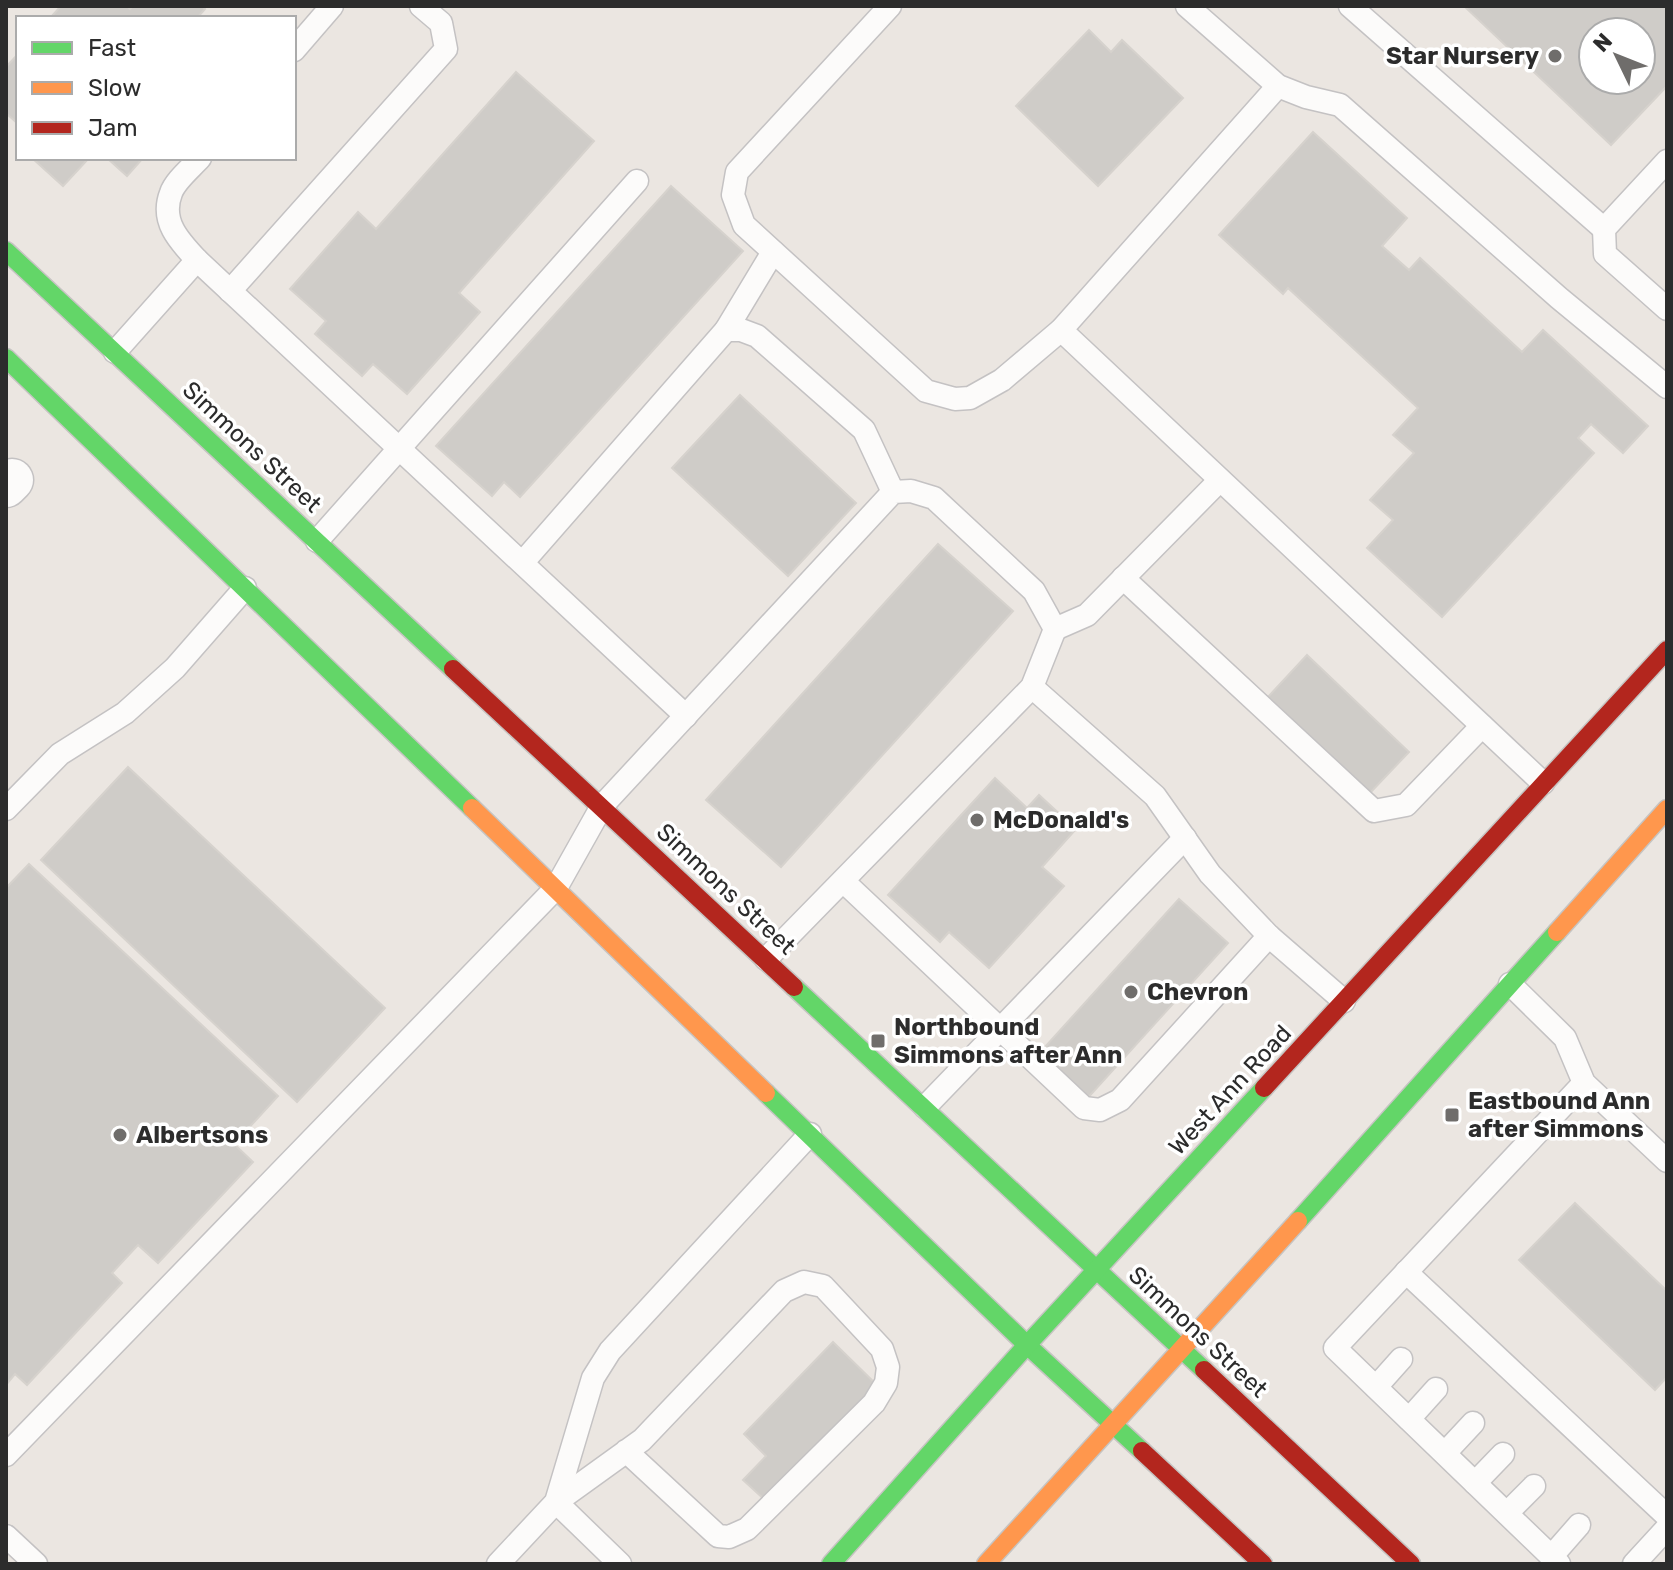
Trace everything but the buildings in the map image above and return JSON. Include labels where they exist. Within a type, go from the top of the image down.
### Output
[{"type":"main road","name":"Simmons Street","points":[[6,251],[1411,1564]]},
{"type":"main road","points":[[6,358],[1027,1345],[1263,1564]]},
{"type":"main road","name":"West Ann Road","points":[[831,1564],[1027,1345],[1667,650]]},
{"type":"main road","points":[[986,1564],[1183,1350],[1667,809]]},
{"type":"lane","points":[[296,48],[332,6]]},
{"type":"lane","points":[[230,291],[446,49],[441,23],[421,6]]},
{"type":"lane","points":[[890,6],[737,172],[733,195],[744,225],[773,252],[926,391],[955,399],[970,398],[1002,380],[1061,330],[1278,86]]},
{"type":"lane","points":[[1187,6],[1278,86],[1340,105],[1559,298],[1667,387]]},
{"type":"lane","points":[[1350,6],[1604,229]]},
{"type":"lane","points":[[198,160],[171,191],[168,214],[174,236],[686,716]]},
{"type":"lane","points":[[1667,161],[1604,229],[1605,254],[1667,309]]},
{"type":"lane","points":[[317,541],[637,181]]},
{"type":"lane","points":[[523,562],[726,330],[773,252]]},
{"type":"lane","points":[[115,352],[197,260]]},
{"type":"lane","points":[[726,330],[741,330],[757,336],[864,430],[893,492]]},
{"type":"lane","points":[[1061,330],[1543,783]]},
{"type":"lane","points":[[766,959],[1032,687],[1055,629],[1087,615],[1220,480]]},
{"type":"lane","points":[[6,1455],[556,888],[602,806],[893,492],[911,491],[934,498],[1034,591],[1055,629]]},
{"type":"lane","points":[[1123,578],[1374,811],[1406,805],[1482,726]]},
{"type":"lane","points":[[6,809],[60,754],[125,713],[175,668],[245,588]]},
{"type":"lane","points":[[1032,687],[1155,796],[1210,874],[1269,936],[1344,1001]]},
{"type":"lane","points":[[925,1107],[1185,838]]},
{"type":"lane","points":[[843,881],[1084,1108],[1100,1110],[1120,1100],[1269,936]]},
{"type":"lane","points":[[1510,984],[1565,1038],[1584,1083],[1667,1161]]},
{"type":"lane","points":[[1579,1525],[1555,1560],[1335,1348],[1584,1083]]},
{"type":"lane","points":[[556,1502],[593,1378],[610,1351],[810,1134]]},
{"type":"lane","points":[[1406,1272],[1440,1318],[1573,1443],[1617,1484],[1667,1516]]},
{"type":"lane","points":[[498,1564],[556,1502],[626,1451],[642,1440],[784,1291],[804,1282],[823,1286],[882,1349],[888,1367],[886,1383],[874,1403],[747,1529],[729,1537],[718,1536],[626,1451]]},
{"type":"lane","points":[[1376,1387],[1401,1359]]},
{"type":"lane","points":[[1409,1419],[1436,1389]]},
{"type":"lane","points":[[1445,1453],[1473,1423]]},
{"type":"lane","points":[[1475,1483],[1503,1454]]},
{"type":"lane","points":[[1507,1513],[1534,1486]]},
{"type":"lane","points":[[556,1502],[620,1564]]},
{"type":"lane","points":[[1634,1564],[1667,1528]]},
{"type":"lane","points":[[6,1536],[36,1564]]},
{"type":"traffic: fast","points":[[6,251],[453,669]]},
{"type":"traffic: fast","points":[[6,358],[472,808]]},
{"type":"traffic: fast","points":[[1298,1221],[1557,932]]},
{"type":"traffic: fast","points":[[794,987],[1204,1370]]},
{"type":"traffic: fast","points":[[831,1564],[1264,1088]]},
{"type":"traffic: fast","points":[[766,1093],[1027,1345],[1142,1451]]},
{"type":"traffic: slow","points":[[472,808],[766,1093]]},
{"type":"traffic: slow","points":[[1557,932],[1667,809]]},
{"type":"traffic: slow","points":[[986,1564],[1298,1221]]},
{"type":"traffic: jam","points":[[1264,1088],[1667,650]]},
{"type":"traffic: jam","points":[[453,669],[794,987]]},
{"type":"traffic: jam","points":[[1204,1370],[1411,1564]]},
{"type":"traffic: jam","points":[[1142,1451],[1263,1564]]},
{"type":"place","name":"Star Nursery","points":[[1555,56]]},
{"type":"place","name":"McDonald's","points":[[977,820]]},
{"type":"place","name":"Chevron","points":[[1131,992]]},
{"type":"place","name":"Northbound Simmons after Ann","points":[[878,1041]]},
{"type":"place","name":"Eastbound Ann after Simmons","points":[[1452,1115]]},
{"type":"place","name":"Albertsons","points":[[120,1135]]}]
